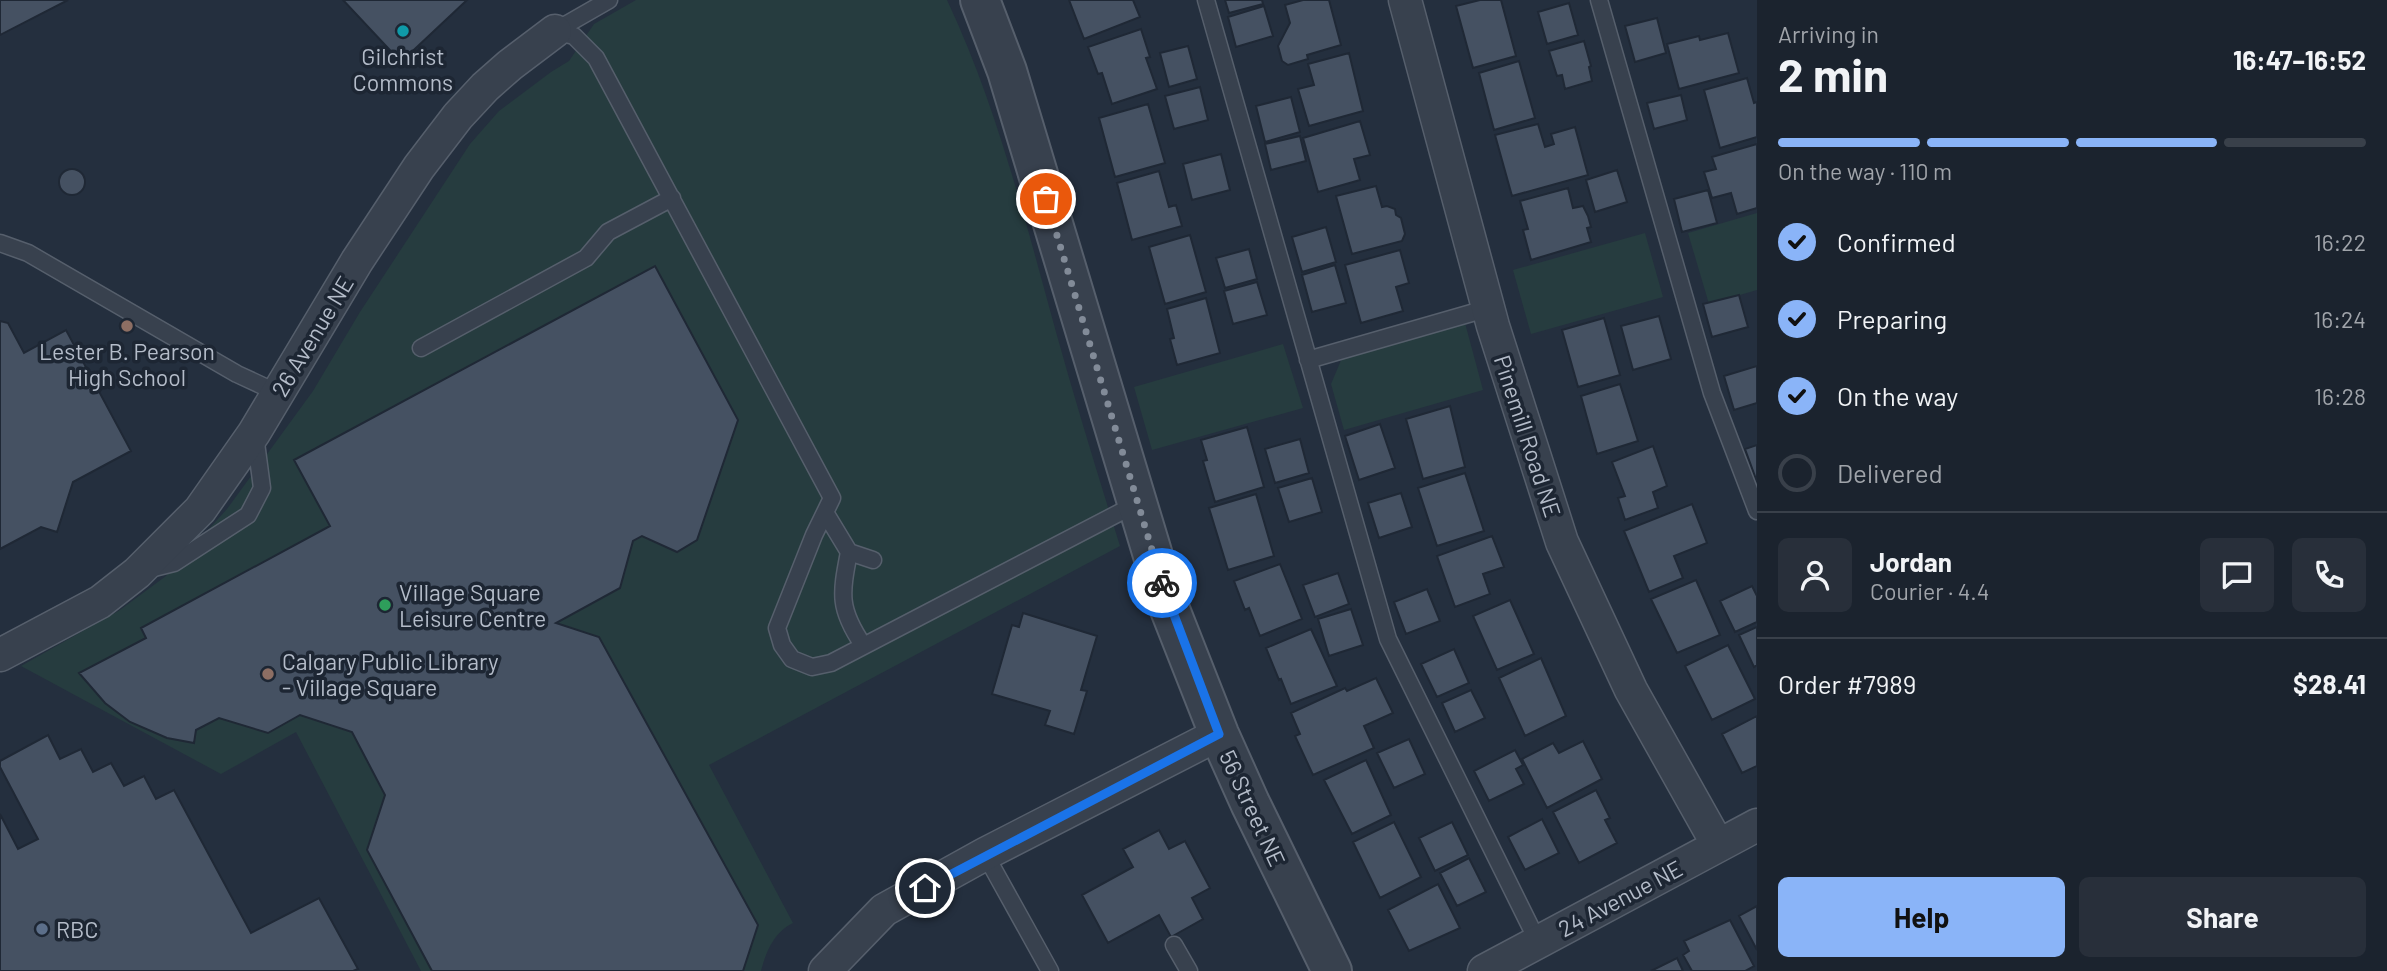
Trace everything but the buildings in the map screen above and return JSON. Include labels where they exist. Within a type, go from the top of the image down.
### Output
[{"type":"street","name":"56 Street NE","points":[[980,0],[1007,71],[1167,602],[1219,734],[1329,970]]},
{"type":"street","name":"Pinemill Road NE","points":[[1405,0],[1489,308],[1563,542],[1631,690],[1718,845]]},
{"type":"street","name":"26 Avenue NE","points":[[0,655],[100,602],[137,573],[200,510],[254,433],[357,261],[444,134],[485,87],[555,32]]},
{"type":"street","points":[[825,971],[884,910],[985,854],[1219,734]]},
{"type":"street","name":"24 Avenue NE","points":[[1484,971],[1757,825]]},
{"type":"lane","name":"26 Avenue NE","points":[[555,32],[609,0]]},
{"type":"lane","points":[[1206,0],[1388,639],[1538,942]]},
{"type":"lane","points":[[1600,0],[1712,393],[1757,511]]},
{"type":"lane","points":[[555,32],[574,36],[596,58],[832,498],[814,535],[777,628],[782,645],[792,659],[812,667],[831,663],[1138,502]]},
{"type":"lane","points":[[421,348],[586,258],[608,232],[672,198]]},
{"type":"lane","points":[[0,243],[28,253],[237,374],[278,393]]},
{"type":"lane","points":[[1308,360],[1489,308]]},
{"type":"lane","points":[[137,573],[174,563],[248,515],[262,488],[254,433]]},
{"type":"lane","points":[[826,514],[849,552],[873,561]]},
{"type":"lane","points":[[849,552],[842,592],[848,623],[863,645]]},
{"type":"lane","points":[[985,854],[1050,971]]},
{"type":"lane","points":[[1174,945],[1189,971]]},
{"type":"green space","points":[[636,0],[947,0],[981,81],[1009,164],[1071,386],[1120,546],[709,765],[793,923],[772,943],[761,971],[421,971],[296,732],[221,774],[21,666],[120,610],[166,576],[227,509],[313,391],[360,312],[470,144],[499,111],[569,61],[594,24]]},
{"type":"green space","points":[[1757,213],[1757,290],[1709,304],[1688,233]]},
{"type":"green space","points":[[1645,233],[1663,297],[1531,334],[1513,270]]},
{"type":"green space","points":[[1465,323],[1483,390],[1344,430],[1331,384],[1342,358]]},
{"type":"green space","points":[[1283,344],[1303,408],[1152,450],[1134,387]]},
{"type":"way so far","points":[[1046,199],[1162,583]]},
{"type":"place","name":"Gilchrist Commons","points":[[403,31]]},
{"type":"place","name":"Lester B. Pearson High School","points":[[127,326]]},
{"type":"place","name":"Village Square Leisure Centre","points":[[385,605]]},
{"type":"place","name":"Calgary Public Library - Village Square","points":[[268,674]]},
{"type":"place","name":"RBC","points":[[42,929]]},
{"type":"route","points":[[925,888],[1010,841],[1219,734],[1162,583]]}]
